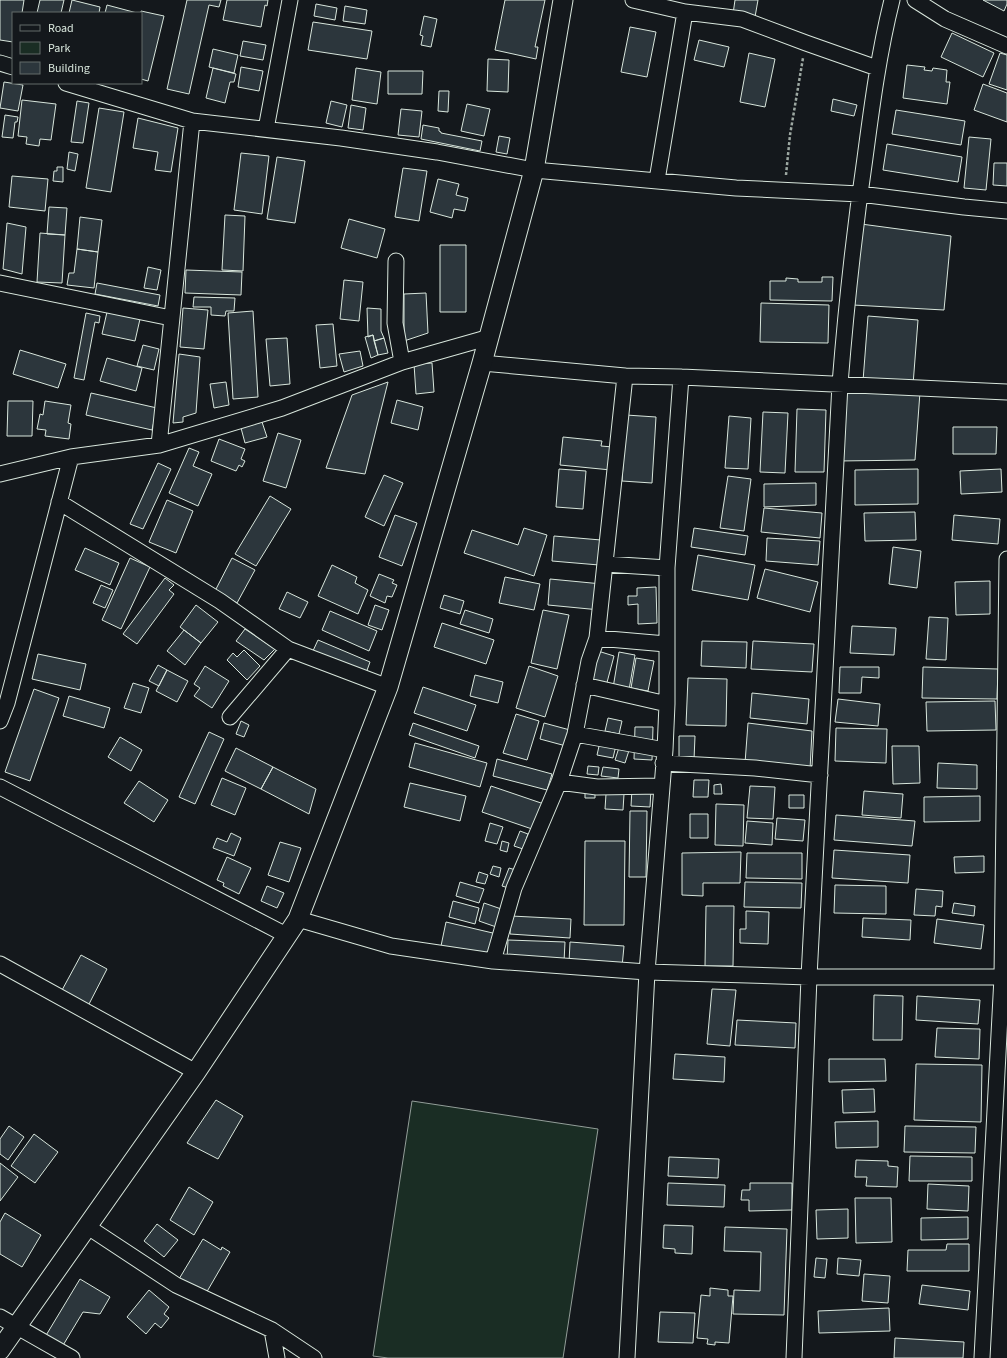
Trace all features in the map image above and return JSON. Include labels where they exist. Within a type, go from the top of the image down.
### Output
[{"type":"street","points":[[266,129],[290,0]]},
{"type":"street","points":[[0,1350],[8,1321],[88,1227],[196,1072],[298,919],[388,687],[490,337],[534,170],[563,0]]},
{"type":"street","points":[[633,0],[685,12],[742,19],[877,68]]},
{"type":"street","points":[[794,1358],[809,977],[840,384],[845,320],[877,68],[892,0]]},
{"type":"street","points":[[915,0],[944,18],[1007,46]]},
{"type":"street","points":[[657,180],[685,12]]},
{"type":"street","points":[[0,63],[12,67]]},
{"type":"street","points":[[69,84],[192,121],[266,129],[437,152],[534,170],[785,191],[860,194],[1007,211]]},
{"type":"street","points":[[159,445],[192,121]]},
{"type":"street","points":[[396,262],[395,323],[402,362]]},
{"type":"street","points":[[0,283],[171,318]]},
{"type":"street","points":[[0,474],[71,457],[159,445],[282,408],[402,362],[490,337]]},
{"type":"street","points":[[482,363],[625,376],[681,377],[1007,392]]},
{"type":"street","points":[[494,962],[514,888],[559,782],[575,734],[589,661],[597,638],[625,376]]},
{"type":"street","points":[[628,1358],[648,972],[667,704],[667,568],[681,377]]},
{"type":"street","points":[[0,721],[7,702],[71,457]]},
{"type":"street","points":[[59,502],[213,596],[288,649],[388,687]]},
{"type":"street","points":[[982,1358],[1004,977],[1007,559]]},
{"type":"street","points":[[604,564],[667,568]]},
{"type":"street","points":[[597,638],[666,644]]},
{"type":"street","points":[[230,717],[288,649]]},
{"type":"street","points":[[584,685],[667,704]]},
{"type":"street","points":[[575,734],[664,757],[820,774]]},
{"type":"street","points":[[559,782],[597,787],[661,786]]},
{"type":"street","points":[[0,787],[288,936]]},
{"type":"street","points":[[298,919],[391,946],[494,962],[648,972],[809,977],[1004,977]]},
{"type":"street","points":[[0,964],[196,1072]]},
{"type":"street","points":[[88,1227],[176,1285],[272,1330],[314,1358]]},
{"type":"street","points":[[8,1321],[72,1358]]},
{"type":"street","points":[[272,1330],[277,1358]]},
{"type":"path","points":[[785,191],[790,135],[806,43]]},
{"type":"green space","points":[[412,1101],[598,1129],[563,1358],[388,1358],[373,1356]]},
{"type":"building","points":[[0,0],[24,0],[22,12],[12,12],[12,42],[0,40]]},
{"type":"building","points":[[40,0],[64,0],[61,12],[37,12]]},
{"type":"building","points":[[72,0],[100,7],[99,12],[69,12]]},
{"type":"building","points":[[187,0],[221,0],[219,7],[209,5],[189,94],[167,89]]},
{"type":"building","points":[[227,0],[268,0],[267,6],[265,5],[261,27],[223,20]]},
{"type":"building","points":[[505,0],[545,0],[535,47],[538,47],[536,59],[495,50]]},
{"type":"building","points":[[735,0],[758,0],[755,17],[733,14]]},
{"type":"building","points":[[983,0],[1007,0],[1007,4],[1004,11]]},
{"type":"building","points":[[316,4],[337,8],[335,20],[314,16]]},
{"type":"building","points":[[107,5],[133,12],[105,12]]},
{"type":"building","points":[[345,6],[367,10],[365,24],[343,21]]},
{"type":"building","points":[[141,12],[164,16],[148,81],[142,79]]},
{"type":"building","points":[[424,16],[437,19],[431,47],[421,45],[423,36],[420,35]]},
{"type":"building","points":[[313,22],[372,31],[367,59],[308,50]]},
{"type":"building","points":[[630,27],[656,32],[647,77],[621,72]]},
{"type":"building","points":[[952,33],[994,53],[983,77],[941,57]]},
{"type":"building","points":[[699,40],[729,47],[724,67],[694,60]]},
{"type":"building","points":[[243,41],[266,45],[263,60],[240,56]]},
{"type":"building","points":[[213,49],[238,55],[234,73],[209,67]]},
{"type":"building","points":[[749,53],[775,59],[765,107],[740,102]]},
{"type":"building","points":[[1000,53],[1007,55],[1007,90],[989,84]]},
{"type":"building","points":[[488,59],[509,60],[508,92],[487,91]]},
{"type":"building","points":[[907,65],[925,67],[924,70],[932,71],[933,68],[947,70],[946,82],[950,82],[947,104],[903,98]]},
{"type":"building","points":[[241,67],[263,71],[259,91],[238,87]]},
{"type":"building","points":[[213,68],[236,74],[234,82],[230,82],[225,103],[206,98]]},
{"type":"building","points":[[356,68],[381,72],[377,104],[352,100]]},
{"type":"building","points":[[388,71],[423,71],[422,94],[388,94]]},
{"type":"building","points":[[4,82],[23,85],[18,111],[0,108]]},
{"type":"building","points":[[983,84],[1007,93],[1007,122],[974,110]]},
{"type":"building","points":[[439,91],[449,91],[448,112],[438,111]]},
{"type":"building","points":[[833,99],[857,105],[854,116],[831,111]]},
{"type":"building","points":[[22,100],[56,104],[51,140],[40,139],[39,146],[26,144],[27,137],[18,136]]},
{"type":"building","points":[[77,101],[89,103],[83,143],[71,142]]},
{"type":"building","points":[[331,101],[347,105],[342,127],[326,123]]},
{"type":"building","points":[[467,104],[490,109],[484,136],[461,131]]},
{"type":"building","points":[[351,105],[366,108],[363,130],[348,128]]},
{"type":"building","points":[[99,108],[124,112],[111,192],[86,188]]},
{"type":"building","points":[[401,109],[422,111],[419,137],[398,135]]},
{"type":"building","points":[[896,110],[965,121],[961,145],[892,134]]},
{"type":"building","points":[[5,115],[18,117],[17,122],[15,122],[13,138],[2,137]]},
{"type":"building","points":[[138,118],[178,128],[171,172],[155,170],[158,152],[133,148]]},
{"type":"building","points":[[423,125],[439,128],[441,133],[482,141],[480,151],[421,139]]},
{"type":"building","points":[[499,136],[510,138],[507,154],[496,152]]},
{"type":"building","points":[[969,137],[991,139],[986,190],[964,188]]},
{"type":"building","points":[[887,144],[962,157],[958,182],[883,170]]},
{"type":"building","points":[[69,152],[78,154],[75,171],[67,169]]},
{"type":"building","points":[[241,153],[269,156],[262,214],[234,210]]},
{"type":"building","points":[[277,157],[305,161],[295,223],[267,219]]},
{"type":"building","points":[[994,163],[1007,163],[1007,186],[993,185]]},
{"type":"building","points":[[57,167],[63,167],[63,182],[53,181],[54,171],[57,171]]},
{"type":"building","points":[[403,168],[427,171],[419,221],[395,217]]},
{"type":"building","points":[[12,176],[48,179],[45,211],[9,207]]},
{"type":"building","points":[[438,179],[459,184],[456,195],[468,198],[465,211],[454,209],[452,218],[430,212]]},
{"type":"building","points":[[49,207],[67,208],[65,235],[47,234]]},
{"type":"building","points":[[225,215],[245,216],[243,271],[222,270]]},
{"type":"building","points":[[80,217],[102,220],[98,252],[77,249]]},
{"type":"building","points":[[349,219],[385,229],[377,258],[341,248]]},
{"type":"building","points":[[7,223],[26,227],[22,274],[3,269]]},
{"type":"building","points":[[861,224],[951,236],[944,310],[853,305]]},
{"type":"building","points":[[40,233],[65,235],[62,283],[37,282]]},
{"type":"building","points":[[440,245],[466,245],[466,312],[440,312]]},
{"type":"building","points":[[77,249],[98,252],[94,288],[67,285],[69,273],[74,273]]},
{"type":"building","points":[[148,267],[161,270],[157,290],[144,288]]},
{"type":"building","points":[[186,270],[242,272],[241,295],[185,293]]},
{"type":"building","points":[[822,277],[833,277],[832,301],[770,300],[770,281],[786,281],[786,278],[798,279],[798,282],[822,282]]},
{"type":"building","points":[[344,280],[363,282],[359,321],[340,319]]},
{"type":"building","points":[[97,283],[160,295],[158,306],[95,294]]},
{"type":"building","points":[[426,293],[428,333],[404,341],[404,294]]},
{"type":"building","points":[[194,297],[235,298],[234,311],[226,311],[225,316],[211,315],[211,307],[193,307]]},
{"type":"building","points":[[761,303],[829,305],[828,343],[760,342]]},
{"type":"building","points":[[183,308],[208,310],[204,349],[180,347]]},
{"type":"building","points":[[367,308],[381,309],[381,331],[384,338],[374,341],[373,335],[368,337]]},
{"type":"building","points":[[253,311],[258,397],[233,399],[228,313]]},
{"type":"building","points":[[107,312],[140,319],[135,341],[102,334]]},
{"type":"building","points":[[86,313],[100,316],[99,323],[95,322],[84,380],[74,378]]},
{"type":"building","points":[[868,316],[918,320],[913,385],[863,381]]},
{"type":"building","points":[[333,324],[337,366],[320,368],[316,325]]},
{"type":"building","points":[[373,335],[378,355],[371,358],[365,337]]},
{"type":"building","points":[[287,338],[290,384],[270,386],[266,339]]},
{"type":"building","points":[[384,338],[388,353],[378,355],[374,341]]},
{"type":"building","points":[[143,345],[159,349],[154,370],[137,366]]},
{"type":"building","points":[[20,350],[66,364],[58,388],[13,374]]},
{"type":"building","points":[[360,351],[363,366],[344,372],[339,354]]},
{"type":"building","points":[[179,354],[200,357],[196,413],[183,417],[183,422],[173,423]]},
{"type":"building","points":[[107,358],[142,368],[136,391],[100,381]]},
{"type":"building","points":[[432,363],[434,392],[416,394],[414,364]]},
{"type":"building","points":[[226,382],[229,405],[214,408],[210,384]]},
{"type":"building","points":[[388,382],[365,474],[326,468],[352,395]]},
{"type":"building","points":[[920,392],[915,460],[838,461],[842,393]]},
{"type":"building","points":[[91,393],[157,408],[152,430],[86,415]]},
{"type":"building","points":[[397,400],[423,407],[418,430],[391,423]]},
{"type":"building","points":[[8,401],[33,401],[32,436],[7,436]]},
{"type":"building","points":[[45,401],[71,405],[68,423],[71,424],[69,439],[45,436],[46,430],[37,429],[40,414],[43,415]]},
{"type":"building","points":[[797,409],[826,410],[824,472],[795,472]]},
{"type":"building","points":[[763,412],[788,413],[785,473],[760,472]]},
{"type":"building","points":[[626,415],[656,417],[652,483],[622,481]]},
{"type":"building","points":[[729,416],[751,418],[748,469],[725,468]]},
{"type":"building","points":[[262,422],[267,437],[245,443],[241,428]]},
{"type":"building","points":[[953,427],[997,427],[996,454],[953,454]]},
{"type":"building","points":[[278,433],[301,440],[286,488],[263,481]]},
{"type":"building","points":[[563,437],[602,441],[601,446],[613,447],[611,470],[560,465]]},
{"type":"building","points":[[219,439],[245,449],[241,459],[245,461],[242,467],[239,465],[236,471],[211,461]]},
{"type":"building","points":[[189,448],[199,452],[193,466],[212,474],[198,506],[169,493]]},
{"type":"building","points":[[158,463],[171,469],[143,529],[130,524]]},
{"type":"building","points":[[559,469],[586,471],[583,509],[556,507]]},
{"type":"building","points":[[918,469],[918,504],[855,505],[855,470]]},
{"type":"building","points":[[1001,469],[1002,492],[961,494],[960,471]]},
{"type":"building","points":[[384,475],[403,483],[384,526],[365,517]]},
{"type":"building","points":[[728,476],[751,479],[744,531],[720,528]]},
{"type":"building","points":[[816,483],[816,505],[764,507],[764,484]]},
{"type":"building","points":[[270,496],[291,509],[256,566],[235,554]]},
{"type":"building","points":[[167,500],[193,511],[176,553],[149,542]]},
{"type":"building","points":[[764,508],[822,513],[820,538],[761,532]]},
{"type":"building","points":[[915,512],[916,540],[865,541],[864,513]]},
{"type":"building","points":[[395,515],[417,523],[402,566],[379,557]]},
{"type":"building","points":[[954,515],[1000,519],[998,544],[952,540]]},
{"type":"building","points":[[524,528],[547,535],[534,576],[464,553],[472,530],[518,545]]},
{"type":"building","points":[[694,528],[748,536],[745,555],[691,547]]},
{"type":"building","points":[[554,536],[601,540],[599,565],[552,561]]},
{"type":"building","points":[[767,538],[820,541],[818,565],[766,561]]},
{"type":"building","points":[[893,547],[921,551],[917,588],[889,584]]},
{"type":"building","points":[[85,548],[119,563],[110,585],[75,570]]},
{"type":"building","points":[[698,555],[755,565],[748,600],[692,590]]},
{"type":"building","points":[[130,558],[150,567],[121,629],[102,620]]},
{"type":"building","points":[[232,558],[255,570],[237,603],[215,591]]},
{"type":"building","points":[[332,565],[357,577],[355,583],[368,590],[358,614],[318,596]]},
{"type":"building","points":[[765,569],[818,582],[810,612],[757,598]]},
{"type":"building","points":[[379,574],[394,580],[392,583],[397,585],[392,597],[387,596],[385,603],[370,596]]},
{"type":"building","points":[[505,577],[540,584],[534,610],[499,603]]},
{"type":"building","points":[[165,578],[174,585],[169,590],[174,594],[137,644],[123,634]]},
{"type":"building","points":[[550,579],[602,584],[600,610],[548,605]]},
{"type":"building","points":[[990,581],[990,614],[956,615],[955,582]]},
{"type":"building","points":[[101,585],[113,590],[105,608],[93,603]]},
{"type":"building","points":[[656,587],[657,623],[638,624],[638,604],[628,605],[628,596],[637,596],[637,588]]},
{"type":"building","points":[[287,592],[308,602],[300,618],[279,609]]},
{"type":"building","points":[[444,595],[464,601],[460,614],[440,608]]},
{"type":"building","points":[[196,605],[218,622],[201,643],[180,627]]},
{"type":"building","points":[[375,605],[389,610],[382,630],[368,625]]},
{"type":"building","points":[[465,610],[493,619],[489,633],[460,624]]},
{"type":"building","points":[[543,610],[569,615],[557,669],[531,663]]},
{"type":"building","points":[[330,611],[377,631],[369,651],[322,630]]},
{"type":"building","points":[[929,617],[948,618],[946,660],[926,659]]},
{"type":"building","points":[[442,623],[494,640],[486,664],[434,647]]},
{"type":"building","points":[[852,626],[896,628],[894,655],[850,653]]},
{"type":"building","points":[[245,629],[275,649],[264,660],[236,641]]},
{"type":"building","points":[[184,630],[201,643],[185,665],[167,651]]},
{"type":"building","points":[[318,640],[370,662],[365,676],[312,653]]},
{"type":"building","points":[[702,641],[747,642],[746,668],[701,666]]},
{"type":"building","points":[[753,641],[814,644],[812,672],[751,669]]},
{"type":"building","points":[[244,650],[260,666],[247,680],[227,660],[233,653],[237,657]]},
{"type":"building","points":[[598,651],[614,656],[605,690],[589,685]]},
{"type":"building","points":[[619,652],[635,655],[629,690],[613,688]]},
{"type":"building","points":[[38,654],[86,664],[80,690],[32,679]]},
{"type":"building","points":[[636,658],[654,661],[648,691],[631,688]]},
{"type":"building","points":[[158,665],[167,670],[159,686],[149,681]]},
{"type":"building","points":[[205,666],[229,681],[212,708],[194,696],[200,688],[194,684]]},
{"type":"building","points":[[529,666],[558,676],[545,717],[516,708]]},
{"type":"building","points":[[840,667],[879,667],[879,678],[862,677],[861,693],[839,693]]},
{"type":"building","points":[[923,667],[998,669],[997,699],[922,698]]},
{"type":"building","points":[[167,670],[188,681],[177,702],[156,691]]},
{"type":"building","points":[[475,675],[503,682],[498,703],[470,696]]},
{"type":"building","points":[[688,678],[727,679],[726,726],[686,725]]},
{"type":"building","points":[[133,683],[149,688],[141,713],[124,708]]},
{"type":"building","points":[[423,687],[476,705],[467,731],[414,713]]},
{"type":"building","points":[[34,689],[59,698],[30,781],[5,772]]},
{"type":"building","points":[[752,693],[809,699],[807,724],[750,718]]},
{"type":"building","points":[[69,696],[110,708],[104,728],[63,716]]},
{"type":"building","points":[[838,699],[880,704],[878,726],[835,722]]},
{"type":"building","points":[[995,701],[996,730],[927,731],[926,702]]},
{"type":"building","points":[[516,714],[539,721],[527,760],[503,753]]},
{"type":"building","points":[[608,718],[622,721],[619,734],[605,731]]},
{"type":"building","points":[[241,721],[249,725],[244,737],[236,734]]},
{"type":"building","points":[[413,723],[479,746],[475,758],[409,735]]},
{"type":"building","points":[[544,723],[570,730],[566,746],[540,739]]},
{"type":"building","points":[[748,723],[812,731],[810,770],[745,763]]},
{"type":"building","points":[[635,727],[653,727],[652,760],[634,759]]},
{"type":"building","points":[[836,728],[887,729],[886,763],[835,761]]},
{"type":"building","points":[[209,732],[224,739],[195,804],[179,797]]},
{"type":"building","points":[[602,733],[618,737],[613,758],[597,755]]},
{"type":"building","points":[[679,736],[695,736],[694,760],[679,760]]},
{"type":"building","points":[[120,737],[142,750],[131,771],[108,757]]},
{"type":"building","points":[[622,738],[632,741],[625,763],[615,760]]},
{"type":"building","points":[[415,743],[487,763],[480,787],[409,767]]},
{"type":"building","points":[[892,746],[919,746],[920,783],[893,784]]},
{"type":"building","points":[[236,748],[273,767],[261,789],[225,771]]},
{"type":"building","points":[[497,759],[552,774],[547,790],[493,776]]},
{"type":"building","points":[[938,763],[977,765],[977,789],[937,788]]},
{"type":"building","points":[[588,766],[599,767],[598,775],[587,774]]},
{"type":"building","points":[[273,767],[316,789],[309,814],[261,789]]},
{"type":"building","points":[[603,767],[619,769],[618,778],[601,776]]},
{"type":"building","points":[[222,778],[246,788],[235,815],[211,805]]},
{"type":"building","points":[[694,780],[709,780],[708,797],[693,797]]},
{"type":"building","points":[[139,781],[168,800],[154,822],[124,803]]},
{"type":"building","points":[[410,783],[466,796],[460,821],[404,807]]},
{"type":"building","points":[[721,784],[722,794],[714,794],[714,785]]},
{"type":"building","points":[[491,786],[544,804],[535,830],[482,812]]},
{"type":"building","points":[[750,786],[775,787],[773,819],[747,818]]},
{"type":"building","points":[[632,789],[651,789],[650,807],[631,806]]},
{"type":"building","points":[[585,790],[595,790],[595,798],[585,798]]},
{"type":"building","points":[[864,791],[903,794],[901,818],[862,815]]},
{"type":"building","points":[[606,794],[624,794],[623,810],[605,809]]},
{"type":"building","points":[[789,795],[804,795],[804,808],[789,808]]},
{"type":"building","points":[[980,796],[980,821],[924,822],[924,797]]},
{"type":"building","points":[[716,804],[744,805],[743,846],[715,845]]},
{"type":"building","points":[[630,811],[647,811],[646,877],[629,877]]},
{"type":"building","points":[[690,814],[708,814],[708,838],[690,838]]},
{"type":"building","points":[[836,815],[915,821],[912,846],[834,840]]},
{"type":"building","points":[[777,818],[805,820],[803,841],[775,839]]},
{"type":"building","points":[[747,821],[773,823],[772,845],[745,843]]},
{"type":"building","points":[[490,823],[503,827],[497,844],[485,841]]},
{"type":"building","points":[[520,831],[528,834],[523,849],[514,846]]},
{"type":"building","points":[[231,833],[241,838],[234,856],[213,848],[217,838],[227,842]]},
{"type":"building","points":[[502,841],[509,843],[507,852],[500,850]]},
{"type":"building","points":[[585,841],[625,841],[624,925],[584,925]]},
{"type":"building","points":[[280,842],[301,848],[289,882],[268,875]]},
{"type":"building","points":[[834,850],[910,855],[908,883],[832,878]]},
{"type":"building","points":[[741,852],[740,883],[703,883],[703,896],[682,895],[682,853]]},
{"type":"building","points":[[747,853],[802,853],[802,879],[746,878]]},
{"type":"building","points":[[984,856],[984,872],[955,873],[954,857]]},
{"type":"building","points":[[227,857],[251,868],[239,894],[223,886],[224,883],[217,880]]},
{"type":"building","points":[[493,866],[501,868],[499,877],[490,874]]},
{"type":"building","points":[[509,868],[519,871],[512,889],[502,886]]},
{"type":"building","points":[[479,872],[488,875],[485,884],[476,882]]},
{"type":"building","points":[[460,882],[484,889],[479,903],[456,896]]},
{"type":"building","points":[[745,882],[802,883],[801,908],[744,907]]},
{"type":"building","points":[[835,885],[886,886],[886,914],[834,913]]},
{"type":"building","points":[[267,886],[284,893],[277,908],[261,901]]},
{"type":"building","points":[[916,889],[943,891],[942,907],[936,906],[935,916],[914,915]]},
{"type":"building","points":[[453,901],[479,908],[475,924],[449,917]]},
{"type":"building","points":[[484,903],[507,911],[502,929],[479,921]]},
{"type":"building","points":[[954,903],[975,906],[974,916],[952,913]]},
{"type":"building","points":[[706,906],[734,906],[733,966],[705,966]]},
{"type":"building","points":[[746,911],[769,912],[768,944],[740,943],[740,929],[746,929]]},
{"type":"building","points":[[511,916],[571,919],[570,938],[510,934]]},
{"type":"building","points":[[863,918],[911,920],[910,940],[862,937]]},
{"type":"building","points":[[937,919],[984,925],[981,949],[934,943]]},
{"type":"building","points":[[446,922],[497,934],[491,958],[441,946]]},
{"type":"building","points":[[508,940],[565,942],[564,962],[507,959]]},
{"type":"building","points":[[570,942],[624,946],[622,967],[569,963]]},
{"type":"building","points":[[81,955],[107,969],[88,1006],[61,992]]},
{"type":"building","points":[[712,989],[736,990],[730,1046],[707,1044]]},
{"type":"building","points":[[874,995],[903,996],[902,1040],[873,1040]]},
{"type":"building","points":[[917,996],[980,1000],[978,1024],[916,1020]]},
{"type":"building","points":[[737,1020],[796,1023],[795,1048],[735,1045]]},
{"type":"building","points":[[937,1028],[980,1029],[979,1059],[935,1057]]},
{"type":"building","points":[[675,1054],[725,1057],[724,1082],[673,1079]]},
{"type":"building","points":[[829,1059],[885,1059],[886,1081],[829,1082]]},
{"type":"building","points":[[916,1064],[982,1065],[981,1122],[914,1120]]},
{"type":"building","points":[[874,1089],[875,1112],[843,1113],[842,1090]]},
{"type":"building","points":[[216,1100],[243,1116],[218,1159],[187,1143]]},
{"type":"building","points":[[878,1121],[878,1147],[836,1148],[835,1122]]},
{"type":"building","points":[[9,1126],[24,1137],[8,1160],[0,1154],[0,1139]]},
{"type":"building","points":[[905,1126],[976,1127],[975,1153],[904,1152]]},
{"type":"building","points":[[34,1134],[58,1152],[35,1183],[11,1166]]},
{"type":"building","points":[[910,1156],[972,1157],[972,1181],[909,1181]]},
{"type":"building","points":[[669,1157],[719,1159],[718,1178],[668,1176]]},
{"type":"building","points":[[856,1160],[888,1161],[888,1166],[898,1167],[897,1187],[866,1186],[867,1177],[855,1177]]},
{"type":"building","points":[[0,1163],[18,1177],[0,1201]]},
{"type":"building","points":[[668,1183],[725,1185],[724,1207],[667,1205]]},
{"type":"building","points":[[750,1183],[792,1183],[792,1210],[749,1211],[749,1200],[741,1200],[742,1190],[750,1190]]},
{"type":"building","points":[[928,1184],[969,1186],[968,1211],[927,1209]]},
{"type":"building","points":[[189,1187],[213,1202],[194,1235],[170,1220]]},
{"type":"building","points":[[855,1198],[891,1198],[892,1242],[856,1243]]},
{"type":"building","points":[[848,1209],[848,1238],[817,1239],[816,1210]]},
{"type":"building","points":[[5,1213],[41,1235],[22,1267],[0,1254],[0,1222]]},
{"type":"building","points":[[968,1217],[968,1239],[921,1240],[921,1218]]},
{"type":"building","points":[[157,1224],[178,1240],[164,1257],[144,1241]]},
{"type":"building","points":[[664,1225],[693,1226],[692,1254],[675,1253],[675,1249],[663,1248]]},
{"type":"building","points":[[725,1227],[787,1229],[784,1315],[733,1314],[734,1290],[760,1291],[761,1252],[724,1251]]},
{"type":"building","points":[[203,1239],[221,1250],[222,1247],[230,1252],[205,1295],[179,1279]]},
{"type":"building","points":[[947,1244],[969,1244],[969,1271],[907,1271],[908,1250],[946,1250]]},
{"type":"building","points":[[816,1258],[827,1259],[825,1278],[814,1277]]},
{"type":"building","points":[[838,1258],[861,1260],[859,1276],[837,1274]]},
{"type":"building","points":[[864,1274],[890,1276],[888,1303],[862,1301]]},
{"type":"building","points":[[80,1279],[110,1297],[100,1314],[83,1312],[62,1347],[45,1337]]},
{"type":"building","points":[[922,1285],[970,1291],[968,1310],[919,1304]]},
{"type":"building","points":[[710,1288],[728,1290],[728,1296],[733,1296],[729,1343],[715,1342],[715,1345],[707,1344],[708,1339],[697,1338],[701,1295],[710,1296]]},
{"type":"building","points":[[149,1290],[169,1307],[164,1314],[169,1318],[161,1328],[155,1323],[146,1334],[127,1317]]},
{"type":"building","points":[[889,1308],[890,1331],[819,1333],[818,1311]]},
{"type":"building","points":[[660,1312],[695,1313],[693,1343],[658,1342]]},
{"type":"building","points":[[895,1338],[964,1342],[963,1358],[894,1358]]}]
